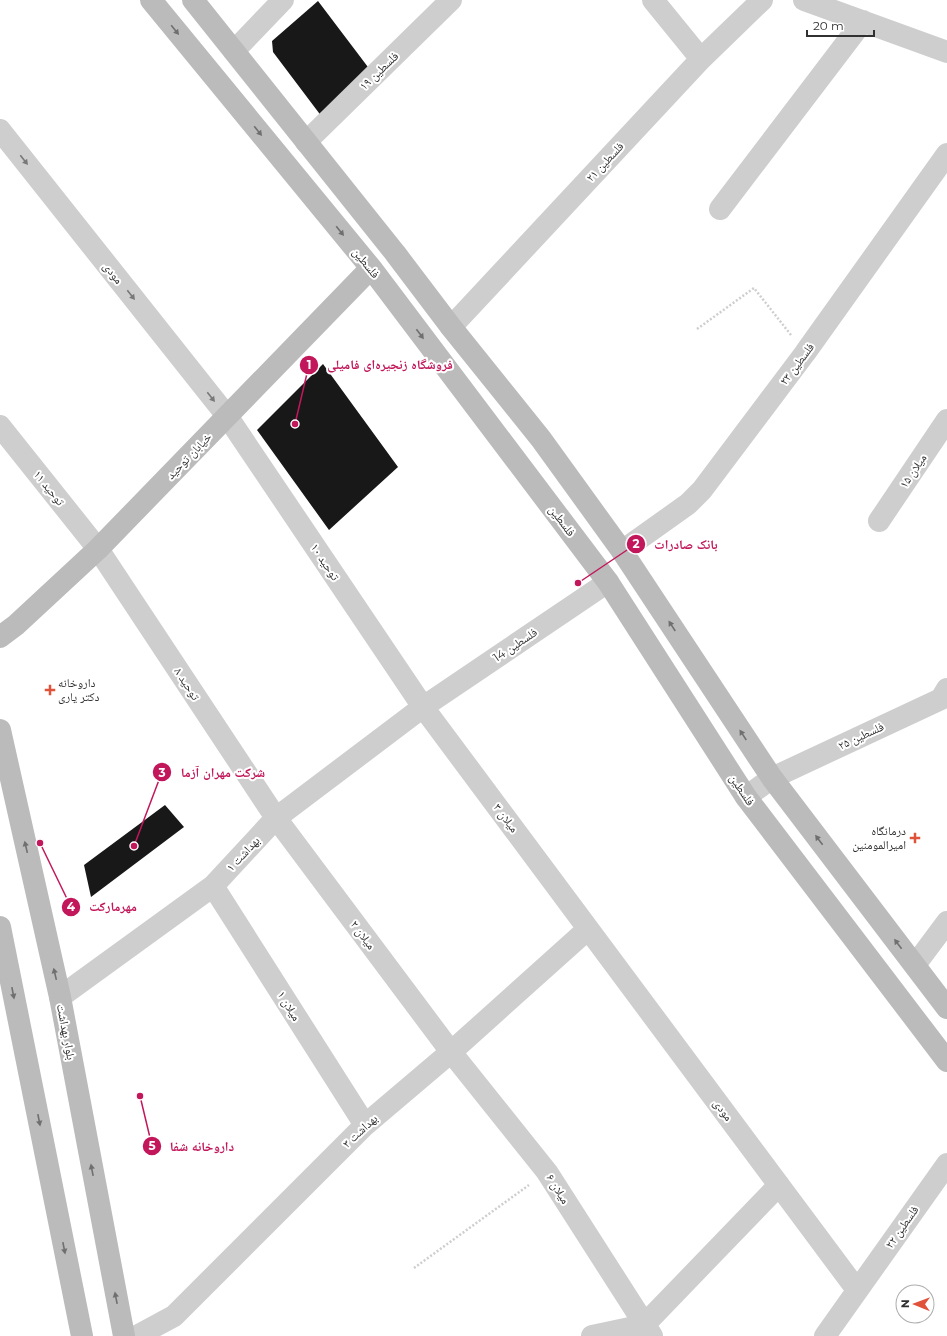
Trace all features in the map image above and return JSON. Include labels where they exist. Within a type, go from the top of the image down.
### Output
[{"type":"street","name":"فلسطین","points":[[150,0],[371,268],[608,582],[746,797],[947,1061]]},
{"type":"street","points":[[193,0],[541,439],[622,551],[772,778],[947,1008]]},
{"type":"street","points":[[234,52],[283,0]]},
{"type":"street","name":"فلسطین ۱۹","points":[[306,142],[452,0]]},
{"type":"street","points":[[653,0],[701,59]]},
{"type":"street","name":"فلسطین ۲۱","points":[[452,327],[701,59],[762,0]]},
{"type":"street","points":[[804,0],[947,52]]},
{"type":"street","points":[[720,209],[862,21]]},
{"type":"street","name":"مودی","points":[[0,130],[226,416]]},
{"type":"street","name":"فلسطین ۲۳","points":[[622,551],[688,504],[702,490],[805,353],[947,154]]},
{"type":"street","name":"خیابان توحید","points":[[0,636],[16,625],[98,549],[371,268]]},
{"type":"street","name":"توحید ۱۰","points":[[226,416],[423,707]]},
{"type":"street","name":"میلان ۱۵","points":[[879,521],[947,420]]},
{"type":"street","name":"توحید ۱۱","points":[[0,426],[98,549]]},
{"type":"street","points":[[515,459],[541,439]]},
{"type":"street","name":"توحید ۸","points":[[98,549],[276,818]]},
{"type":"street","name":"فلسطین 14","points":[[423,707],[608,582]]},
{"type":"street","name":"فلسطین ۲۵","points":[[746,797],[772,778],[941,698],[947,689]]},
{"type":"street","name":"بهداشت ۱","points":[[60,997],[213,886],[276,818],[423,707]]},
{"type":"street","name":"میلان ۳","points":[[423,707],[588,929]]},
{"type":"street","name":"بلوار بهداشت","points":[[0,730],[60,997],[124,1336]]},
{"type":"street","name":"میلان ۲","points":[[276,818],[451,1052]]},
{"type":"street","name":"میلان ۱","points":[[213,886],[365,1125]]},
{"type":"street","points":[[915,966],[947,922]]},
{"type":"street","points":[[0,927],[82,1336]]},
{"type":"street","name":"مودی","points":[[588,929],[857,1290]]},
{"type":"street","name":"بهداشت ۳","points":[[137,1336],[174,1316],[365,1125],[451,1052],[588,929]]},
{"type":"street","name":"میلان ۶","points":[[451,1052],[547,1172],[648,1331]]},
{"type":"street","name":"فلسطین ۲۲","points":[[825,1336],[947,1164]]},
{"type":"street","points":[[592,1336],[648,1331],[779,1185]]},
{"type":"path","points":[[698,329],[754,288],[805,353]]},
{"type":"path","points":[[414,1268],[547,1172]]},
{"type":"building","points":[[318,1],[374,75],[322,117],[273,52],[272,41]]},
{"type":"building","points":[[323,364],[398,467],[329,530],[257,430]]},
{"type":"building","points":[[165,805],[184,827],[91,897],[84,865]]},
{"type":"place","name":"فروشگاه زنجیره‌ای فامیلی","points":[[295,424]]},
{"type":"place","name":"بانک صادرات","points":[[578,583]]},
{"type":"place","name":"داروخانه دکتر یاری","points":[[50,690]]},
{"type":"place","name":"درمانگاه امیرالمومنین","points":[[915,838]]},
{"type":"place","name":"مهرمارکت","points":[[40,843]]},
{"type":"place","name":"شرکت مهران آزما","points":[[134,846]]},
{"type":"place","name":"داروخانه شفا","points":[[140,1096]]}]
